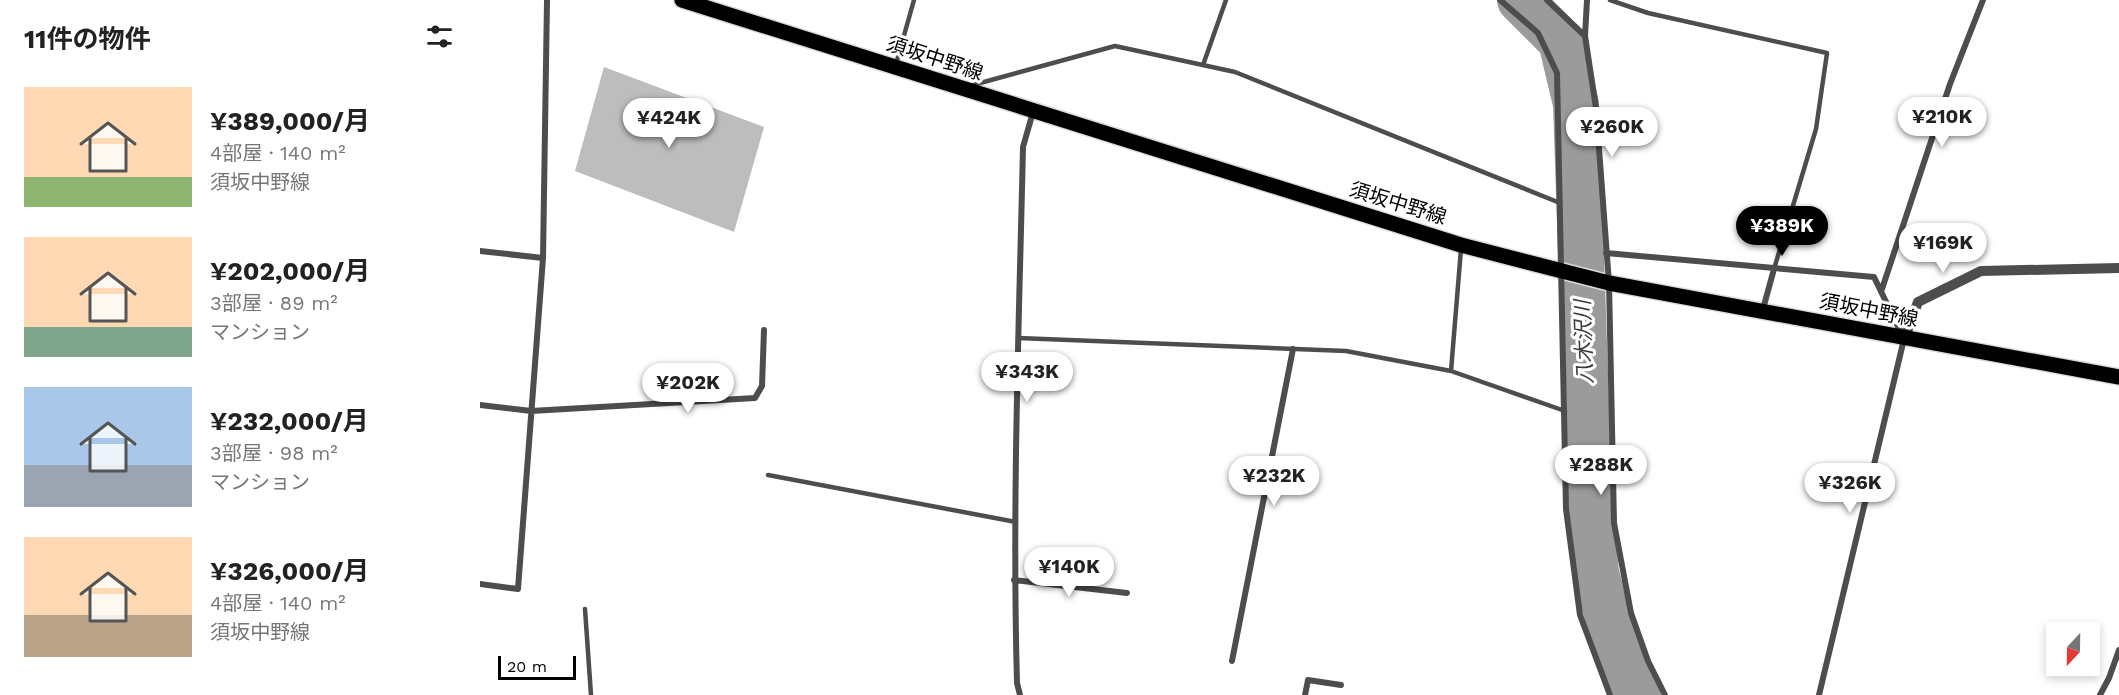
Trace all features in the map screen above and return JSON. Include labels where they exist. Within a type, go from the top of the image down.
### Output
[{"type":"main road","name":"須坂中野線","points":[[682,0],[1461,245],[1606,283],[2119,377]]},
{"type":"street","points":[[480,584],[518,589],[543,258],[547,0]]},
{"type":"street","points":[[1500,0],[1538,33],[1557,73],[1560,203],[1566,272],[1566,509],[1580,615],[1610,695]]},
{"type":"street","points":[[1547,0],[1585,36]]},
{"type":"street","points":[[1587,0],[1585,36],[1596,108],[1606,253],[1614,523],[1631,613],[1648,661],[1665,695]]},
{"type":"street","points":[[1882,289],[1950,84],[1983,0]]},
{"type":"street","points":[[1020,695],[1017,683],[1014,580],[1015,387],[1023,147],[1033,112]]},
{"type":"street","points":[[480,251],[543,258]]},
{"type":"street","points":[[1606,253],[1874,277],[1882,289],[1904,339]]},
{"type":"street","points":[[1819,695],[1904,339],[1918,302],[1981,271],[2119,268]]},
{"type":"street","points":[[1762,313],[1774,269]]},
{"type":"street","points":[[480,405],[531,411],[755,398],[762,386],[764,330]]},
{"type":"street","points":[[1232,661],[1293,349]]},
{"type":"street","points":[[1014,580],[1127,593]]},
{"type":"street","points":[[2100,695],[2119,650]]},
{"type":"street","points":[[1305,695],[1308,680],[1341,685]]},
{"type":"lane","points":[[895,66],[914,0]]},
{"type":"lane","points":[[1203,65],[1226,0]]},
{"type":"lane","points":[[1610,0],[1648,13],[1827,53],[1816,129],[1774,269]]},
{"type":"lane","points":[[960,89],[1115,46],[1235,72],[1560,203]]},
{"type":"lane","points":[[1451,371],[1461,245]]},
{"type":"lane","points":[[1018,338],[1346,351],[1451,371],[1565,411]]},
{"type":"lane","points":[[768,475],[1016,522]]},
{"type":"lane","points":[[585,609],[591,695]]},
{"type":"building","points":[[604,67],[764,127],[734,232],[575,171]]},
{"type":"waterway","name":"八木沢川","points":[[1520,0],[1561,41],[1576,104],[1589,493],[1596,573],[1612,634],[1638,695]]}]
